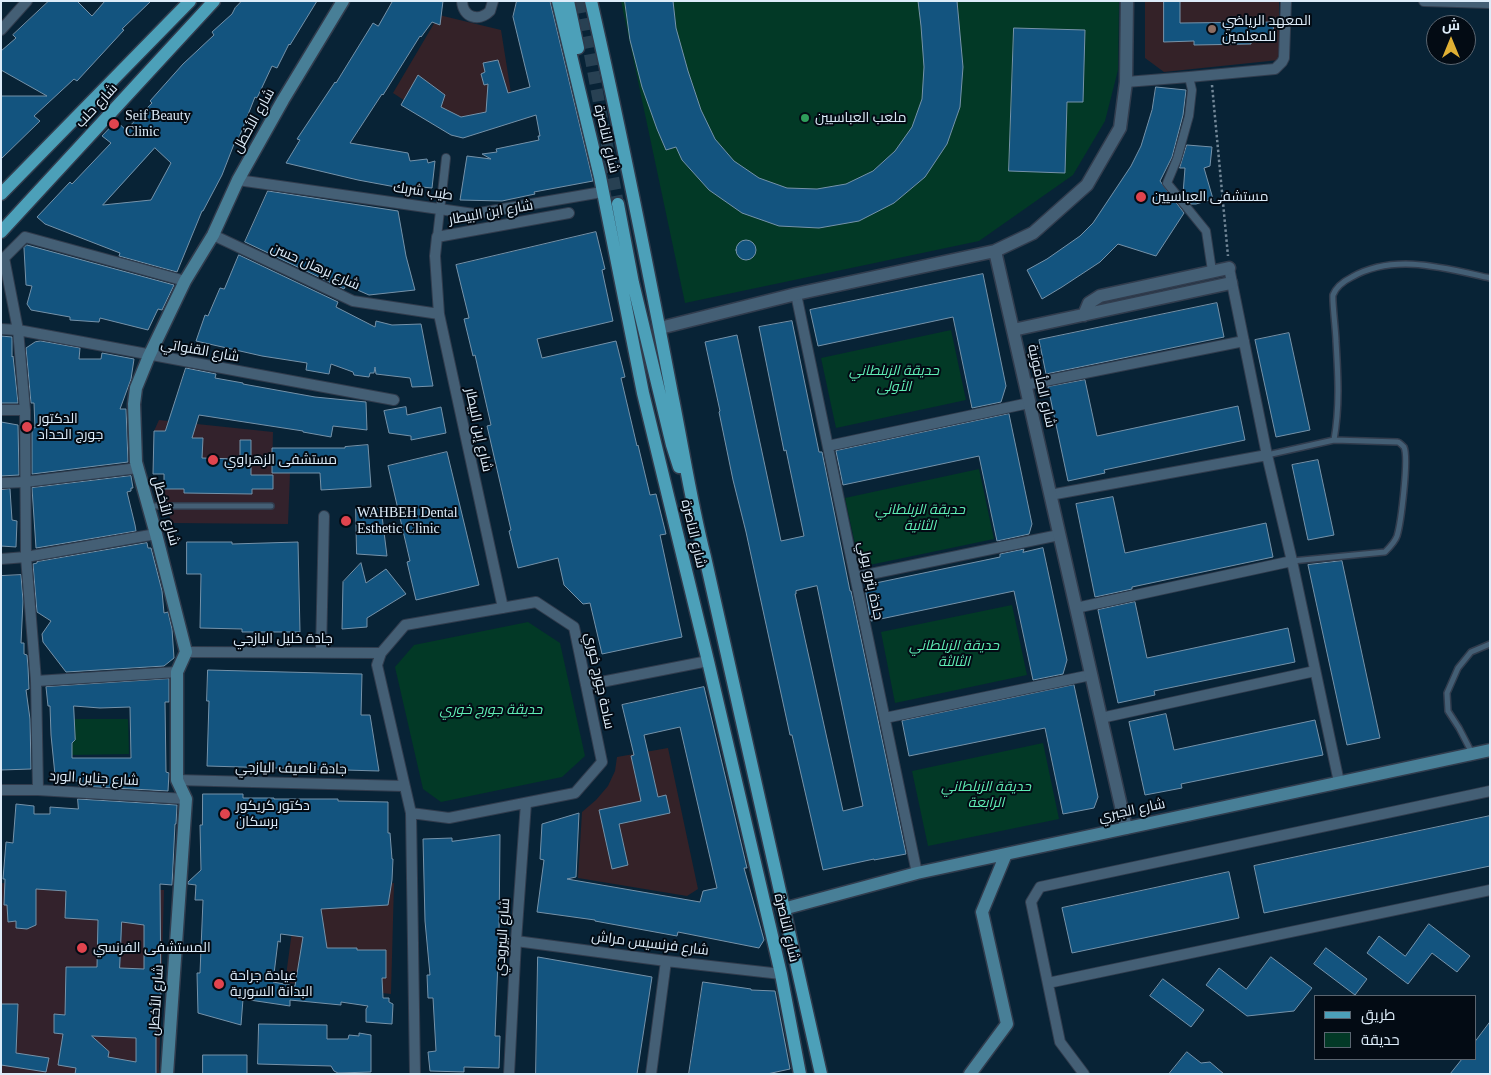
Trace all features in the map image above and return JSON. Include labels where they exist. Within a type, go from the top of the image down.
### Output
[{"type":"main road","name":"شارع حلب","points":[[1,194],[190,1]]},
{"type":"main road","name":"شارع حلب","points":[[1,232],[214,1]]},
{"type":"main road","name":"شارع الأخطل","points":[[186,652],[136,462],[134,404],[136,388],[149,356],[185,281],[213,235],[238,180],[283,100],[343,1]]},
{"type":"main road","name":"شارع الناصرة","points":[[558,1],[600,176],[643,392],[781,974],[800,1074]]},
{"type":"main road","points":[[568,1],[585,80],[600,176]]},
{"type":"main road","name":"شارع الناصرة","points":[[591,1],[610,84],[672,394],[694,517],[705,557],[821,1074]]},
{"type":"main road","points":[[618,204],[633,283],[672,445],[694,517]]},
{"type":"main road","points":[[186,652],[177,672],[177,780],[186,798]]},
{"type":"main road","name":"شارع الجبري","points":[[783,909],[917,873],[1490,750]]},
{"type":"main road","name":"شارع الأخطل","points":[[167,1074],[186,798]]},
{"type":"main road","points":[[970,1074],[1007,1024],[982,912],[1006,854]]},
{"type":"street","points":[[1,30],[27,1]]},
{"type":"street","points":[[462,1],[462,7],[465,12],[471,17],[476,18],[487,15],[493,1]]},
{"type":"street","points":[[660,328],[796,294],[994,251],[1033,233],[1087,185],[1120,128],[1126,82],[1126,1]]},
{"type":"street","points":[[1126,82],[1271,70],[1280,66],[1284,58],[1286,1]]},
{"type":"street","points":[[1424,1],[1490,3]]},
{"type":"street","points":[[1189,77],[1192,90],[1188,116],[1177,159],[1167,183],[1206,231],[1212,271]]},
{"type":"street","points":[[437,237],[446,158]]},
{"type":"street","name":"طيب شربك","points":[[238,180],[474,214],[602,192]]},
{"type":"street","name":"شارع ابن البيطار","points":[[435,256],[437,237],[569,213]]},
{"type":"street","name":"شارع برهان حسن","points":[[213,235],[353,301],[439,314]]},
{"type":"street","points":[[38,790],[36,681],[26,557],[26,410],[18,330],[4,258],[25,236],[185,281]]},
{"type":"street","name":"شارع المأمونية","points":[[994,251],[1126,828]]},
{"type":"street","name":"شارع إبن البيطار","points":[[435,256],[439,314],[503,608]]},
{"type":"street","points":[[1084,315],[1089,303],[1100,296],[1229,268],[1267,455],[1292,561],[1339,782]]},
{"type":"street","points":[[1013,330],[1231,283]]},
{"type":"street","name":"جادة بترو بولي","points":[[796,294],[917,873]]},
{"type":"street","name":"شارع القنواتي","points":[[1,329],[18,330],[149,356],[394,400]]},
{"type":"street","points":[[1025,386],[1244,342]]},
{"type":"street","points":[[828,446],[1029,403]]},
{"type":"street","points":[[1,410],[26,410]]},
{"type":"street","points":[[1050,495],[1267,455]]},
{"type":"street","points":[[1,483],[25,482],[138,468]]},
{"type":"street","points":[[321,652],[324,516]]},
{"type":"street","points":[[1,559],[26,557],[156,534]]},
{"type":"street","points":[[856,578],[1059,535]]},
{"type":"street","points":[[1076,608],[1292,561]]},
{"type":"street","name":"ساحة جورج خوري","points":[[381,653],[405,624],[536,602],[574,626],[602,762],[575,793],[449,818],[410,813]]},
{"type":"street","name":"جادة خليل اليازجي","points":[[186,652],[381,653]]},
{"type":"street","points":[[381,653],[377,665],[410,813],[415,1074]]},
{"type":"street","points":[[586,685],[708,661]]},
{"type":"street","points":[[1101,718],[1315,671]]},
{"type":"street","points":[[36,681],[177,672]]},
{"type":"street","points":[[885,718],[1091,675]]},
{"type":"street","name":"جادة ناصيف اليازجي","points":[[177,780],[404,786]]},
{"type":"street","name":"شارع جناين الورد","points":[[1,790],[38,790],[186,798]]},
{"type":"street","points":[[1084,1074],[1060,1042],[1031,902],[1040,886],[1490,791]]},
{"type":"street","name":"شارع البيرودي","points":[[509,1074],[526,803]]},
{"type":"street","points":[[1048,983],[1490,890]]},
{"type":"street","name":"شارع فرنسيس مراش","points":[[516,941],[781,974]]},
{"type":"street","points":[[651,1074],[666,961]]},
{"type":"lane","points":[[1334,440],[1338,415],[1338,380],[1333,296],[1342,282],[1360,272],[1394,263],[1430,265],[1490,278]]},
{"type":"lane","points":[[1267,455],[1334,440],[1398,442],[1404,447],[1406,456],[1402,504],[1396,538],[1391,546],[1385,552],[1292,561]]},
{"type":"lane","points":[[148,506],[272,506]]},
{"type":"lane","points":[[1472,754],[1448,711],[1447,692],[1458,668],[1471,652],[1490,644]]},
{"type":"path","points":[[1211,75],[1229,268]]},
{"type":"shaded area","name":"المعهد الرياضي للمعلمين","points":[[1145,1],[1279,1],[1279,60],[1164,72],[1145,58]]},
{"type":"shaded area","points":[[439,15],[501,30],[515,118],[457,135],[393,93]]},
{"type":"shaded area","name":"مستشفى الزهراوي","points":[[159,420],[273,432],[272,472],[290,473],[288,524],[171,523],[164,489],[164,474],[153,474],[154,431]]},
{"type":"shaded area","points":[[668,748],[698,889],[687,896],[578,878],[582,812],[608,786],[615,771],[617,757]]},
{"type":"shaded area","name":"المستشفى الفرنسي","points":[[1,883],[164,890],[159,1074],[1,1074]]},
{"type":"shaded area","points":[[394,883],[391,994],[285,983],[297,894]]},
{"type":"green space","points":[[621,1],[1119,1],[1118,70],[1105,121],[1073,175],[979,241],[685,303]]},
{"type":"green space","name":"حديقة الزبلطاني الأولى","points":[[951,330],[966,400],[836,428],[821,358]]},
{"type":"green space","name":"حديقة الزبلطاني الثانية","points":[[979,469],[994,539],[860,567],[845,498]]},
{"type":"green space","name":"حديقة الزبلطاني الثالثة","points":[[1012,605],[1027,675],[895,703],[881,632]]},
{"type":"green space","name":"حديقة جورج خوري","points":[[528,622],[560,643],[585,756],[562,777],[441,802],[423,789],[395,667],[414,645]]},
{"type":"green space","points":[[72,719],[128,719],[129,754],[72,755]]},
{"type":"green space","name":"حديقة الزبلطاني الرابعة","points":[[1043,743],[1059,819],[928,846],[912,771]]},
{"type":"building","points":[[49,1],[77,1],[92,16],[105,1],[151,1],[122,29],[124,30],[77,81],[74,79],[34,116],[40,121],[1,159],[1,96],[47,96],[1,70],[1,51],[16,38],[13,35]]},
{"type":"building","points":[[242,1],[317,1],[289,44],[277,68],[272,66],[257,98],[255,97],[222,175],[202,211],[177,272],[119,256],[120,253],[45,224],[37,217],[111,143],[102,136],[116,121],[126,130],[152,103],[150,101],[183,64],[214,35],[212,32],[232,14]],"holes":[[[155,148],[171,163],[151,200],[103,205]]]},
{"type":"building","points":[[393,1],[443,1],[440,25],[432,22],[420,36],[350,143],[408,153],[410,161],[427,159],[428,163],[435,161],[432,188],[402,185],[401,188],[286,163],[300,140],[297,139],[336,83],[373,23],[378,26]]},
{"type":"building","points":[[517,1],[550,1],[593,181],[534,192],[535,194],[502,201],[460,200],[467,156],[491,159],[482,154],[497,152],[496,149],[539,140],[536,115],[463,138],[451,135],[401,105],[418,75],[445,95],[441,107],[461,117],[486,112],[488,84],[484,85],[481,74],[485,72],[483,63],[498,60],[508,93],[530,87],[513,17]]},
{"type":"building","points":[[625,1],[673,1],[676,28],[701,110],[715,139],[734,161],[759,178],[787,188],[817,189],[846,184],[873,171],[895,151],[912,127],[922,99],[924,67],[918,1],[957,1],[963,67],[960,107],[947,144],[925,177],[894,203],[859,221],[819,228],[779,226],[742,213],[709,190],[682,160],[676,147],[666,150],[642,87],[630,40]]},
{"type":"building","points":[[1164,1],[1180,1],[1180,23],[1273,22],[1274,41],[1251,41],[1251,44],[1194,45],[1194,41],[1164,42]]},
{"type":"building","points":[[1014,28],[1085,30],[1083,102],[1067,102],[1065,173],[1009,171]]},
{"type":"building","points":[[1156,87],[1186,90],[1183,115],[1172,157],[1160,181],[1184,213],[1156,256],[1118,244],[1100,262],[1042,299],[1027,270],[1047,259],[1080,236],[1093,223],[1131,166],[1141,146],[1152,110]]},
{"type":"building","points":[[1187,145],[1212,147],[1210,166],[1204,168],[1213,199],[1191,204],[1183,194],[1185,168],[1180,168]]},
{"type":"building","points":[[268,191],[398,211],[406,256],[415,290],[369,295],[346,285],[344,289],[245,242]]},
{"type":"building","points":[[596,232],[605,269],[602,270],[613,321],[537,339],[542,358],[616,341],[625,377],[621,378],[637,446],[650,495],[656,494],[666,534],[660,535],[682,637],[602,654],[590,603],[583,604],[564,585],[558,558],[518,568],[487,426],[491,425],[475,355],[473,356],[464,319],[469,318],[456,265]]},
{"type":"building","points":[[746,240],[753,243],[756,250],[753,257],[746,260],[739,257],[736,250],[739,243]]},
{"type":"building","points":[[27,245],[174,285],[162,310],[158,309],[148,330],[100,318],[99,322],[70,320],[70,317],[31,310],[27,304],[32,286],[26,285],[24,248]]},
{"type":"building","points":[[239,255],[338,302],[336,307],[375,327],[376,321],[392,325],[421,324],[433,386],[412,387],[410,378],[376,374],[375,367],[374,373],[370,373],[369,377],[354,375],[353,372],[331,364],[329,374],[306,370],[307,363],[262,356],[196,341],[205,315],[208,316],[220,288],[224,289]]},
{"type":"building","points":[[983,274],[1006,386],[1001,402],[972,408],[953,317],[818,346],[810,310]]},
{"type":"building","points":[[1217,303],[1224,337],[1046,374],[1039,340]]},
{"type":"building","points":[[792,321],[819,452],[822,452],[906,854],[823,870],[792,735],[790,735],[733,480],[705,342],[737,335],[781,541],[804,536],[786,450],[784,451],[759,327]],"holes":[[[817,586],[863,806],[843,811],[795,594],[796,591]]]},
{"type":"building","points":[[1289,333],[1310,430],[1276,437],[1255,340]]},
{"type":"building","points":[[1,336],[12,337],[12,357],[18,403],[1,403]]},
{"type":"building","points":[[41,341],[80,348],[79,359],[101,359],[102,353],[134,359],[131,379],[120,409],[126,409],[128,462],[32,474],[32,427],[35,428],[34,403],[31,403],[26,348],[35,342]]},
{"type":"building","points":[[186,368],[216,374],[215,378],[243,384],[315,397],[366,402],[367,430],[333,426],[331,437],[199,415],[192,438],[203,438],[202,458],[240,459],[240,440],[251,440],[251,475],[273,475],[273,489],[252,489],[252,494],[184,493],[184,489],[164,489],[164,474],[153,474],[154,431],[165,431]]},
{"type":"building","points":[[1085,380],[1097,436],[1238,406],[1245,440],[1104,470],[1105,473],[1068,481],[1048,387]]},
{"type":"building","points":[[406,407],[407,415],[441,407],[446,433],[411,440],[411,436],[389,433],[384,411]]},
{"type":"building","points":[[1009,414],[1032,524],[1029,534],[997,541],[979,456],[843,485],[836,451]]},
{"type":"building","points":[[1,422],[18,425],[19,475],[1,476]]},
{"type":"building","points":[[368,445],[371,487],[321,490],[320,473],[272,473],[272,448],[345,448]]},
{"type":"building","points":[[447,452],[479,585],[416,600],[407,562],[410,561],[388,466]]},
{"type":"building","points":[[1318,460],[1334,535],[1308,540],[1292,465]]},
{"type":"building","points":[[131,476],[133,488],[127,492],[136,531],[36,548],[32,488]]},
{"type":"building","points":[[10,489],[12,520],[17,521],[16,547],[1,546],[1,490]]},
{"type":"building","points":[[1113,497],[1125,553],[1266,523],[1273,557],[1132,587],[1132,589],[1095,597],[1076,504]]},
{"type":"building","points":[[356,508],[381,508],[387,556],[357,554]]},
{"type":"building","points":[[187,542],[232,542],[232,544],[298,542],[300,632],[242,632],[242,629],[200,628],[201,574],[187,574]]},
{"type":"building","points":[[147,543],[148,548],[151,548],[162,591],[164,613],[168,612],[172,629],[174,658],[164,666],[66,672],[43,642],[42,634],[51,621],[37,612],[33,564]]},
{"type":"building","points":[[1043,548],[1067,660],[1063,674],[1033,680],[1014,591],[871,621],[865,588],[871,587],[871,584],[1000,557],[1000,554],[1024,549],[1023,552]]},
{"type":"building","points":[[1342,561],[1380,738],[1347,745],[1308,565]]},
{"type":"building","points":[[361,563],[366,583],[386,569],[406,594],[367,618],[367,627],[342,629],[343,582]]},
{"type":"building","points":[[21,575],[23,601],[21,643],[24,643],[24,654],[27,655],[28,667],[29,689],[26,690],[30,719],[31,769],[1,770],[1,576]]},
{"type":"building","points":[[1135,602],[1147,658],[1288,628],[1295,662],[1154,691],[1155,695],[1118,703],[1098,610]]},
{"type":"building","points":[[208,670],[362,674],[361,715],[370,715],[379,771],[207,766]]},
{"type":"building","points":[[169,679],[169,702],[165,702],[166,772],[169,773],[168,791],[79,786],[78,781],[61,781],[55,775],[50,706],[48,706],[46,687]],"holes":[[[74,706],[100,708],[130,707],[131,758],[72,758],[72,743],[75,740]]]},
{"type":"building","points":[[1074,685],[1098,797],[1094,808],[1063,814],[1045,728],[909,756],[902,721]]},
{"type":"building","points":[[704,687],[747,868],[744,868],[764,940],[759,948],[678,932],[677,936],[595,920],[537,912],[544,860],[540,859],[542,824],[579,813],[576,877],[567,879],[700,902],[703,891],[717,888],[680,727],[644,735],[658,797],[666,795],[670,813],[619,824],[628,865],[612,869],[599,810],[641,801],[631,756],[634,755],[622,705]]},
{"type":"building","points":[[1166,714],[1174,750],[1315,720],[1323,755],[1181,784],[1182,788],[1145,795],[1129,722]]},
{"type":"building","points":[[203,794],[243,794],[243,798],[338,799],[338,801],[388,802],[388,833],[390,833],[393,859],[388,905],[321,909],[327,948],[386,950],[386,978],[382,978],[383,998],[389,998],[389,1002],[393,1004],[392,1024],[366,1022],[366,1009],[368,1006],[341,1002],[341,1005],[290,1000],[290,1006],[243,999],[241,1025],[198,1013],[197,973],[200,973],[203,900],[195,900],[196,885],[188,884],[188,882],[201,870],[200,825],[202,825]],"holes":[[[281,934],[303,937],[295,986],[273,982],[278,941],[280,942]]]},
{"type":"building","points":[[78,799],[177,805],[172,885],[160,884],[161,1006],[156,1006],[156,1074],[75,1074],[76,1068],[58,1065],[63,1034],[54,1033],[54,1014],[65,1015],[66,967],[97,967],[98,920],[65,918],[66,891],[36,889],[36,925],[27,929],[16,928],[16,921],[8,922],[7,905],[4,905],[5,879],[3,879],[6,842],[13,843],[16,804],[34,806],[34,814],[50,814],[50,807],[78,809]],"holes":[[[122,922],[144,925],[144,969],[120,968]],[[92,1036],[136,1038],[136,1062],[108,1057],[109,1052]]]},
{"type":"building","points":[[1490,816],[1490,866],[1264,913],[1254,866]]},
{"type":"building","points":[[500,835],[499,936],[495,1036],[500,1036],[499,1068],[464,1067],[464,1072],[430,1071],[428,1052],[436,1051],[433,998],[428,998],[427,975],[430,975],[425,921],[423,839],[452,838],[452,841]]},
{"type":"building","points":[[1229,872],[1239,918],[1072,953],[1062,908]]},
{"type":"building","points":[[1429,924],[1470,956],[1457,972],[1432,953],[1408,984],[1367,953],[1379,936],[1405,956]]},
{"type":"building","points":[[1326,948],[1367,979],[1355,995],[1314,964]]},
{"type":"building","points":[[538,957],[652,977],[637,1074],[536,1074]]},
{"type":"building","points":[[1271,957],[1312,988],[1294,1011],[1247,1016],[1206,985],[1219,968],[1246,989]]},
{"type":"building","points":[[1163,979],[1204,1010],[1191,1027],[1150,996]]},
{"type":"building","points":[[703,982],[751,990],[775,991],[790,1069],[767,1074],[689,1074]]},
{"type":"building","points":[[1,1004],[18,1004],[16,1053],[49,1058],[46,1072],[1,1065]]},
{"type":"building","points":[[1490,1022],[1490,1074],[1450,1074],[1461,1060],[1476,1060],[1476,1041]]},
{"type":"building","points":[[259,1024],[327,1025],[327,1039],[348,1039],[349,1035],[359,1036],[359,1033],[371,1035],[371,1072],[338,1073],[331,1066],[258,1064]]},
{"type":"building","points":[[1187,1052],[1201,1063],[1210,1062],[1224,1074],[1169,1074]]},
{"type":"building","points":[[203,1055],[247,1055],[247,1074],[203,1074]]},
{"type":"tunnel","points":[[580,1],[618,204]]},
{"type":"place","name":"المعهد الرياضي للمعلمين","points":[[1212,29]]},
{"type":"place","name":"ملعب العباسيين","points":[[805,118]]},
{"type":"place","name":"Seif Beauty Clinic","points":[[114,124]]},
{"type":"place","name":"مستشفى العباسيين","points":[[1141,197]]},
{"type":"place","name":"الدكتور جورج الحداد","points":[[27,427]]},
{"type":"place","name":"مستشفى الزهراوي","points":[[213,460]]},
{"type":"place","name":"WAHBEH Dental Esthetic Clinic","points":[[346,521]]},
{"type":"place","name":"دكتور كريكور برسكان","points":[[225,814]]},
{"type":"place","name":"المستشفى الفرنسي","points":[[82,948]]},
{"type":"place","name":"عيادة جراحة البدانة السورية","points":[[219,984]]}]
